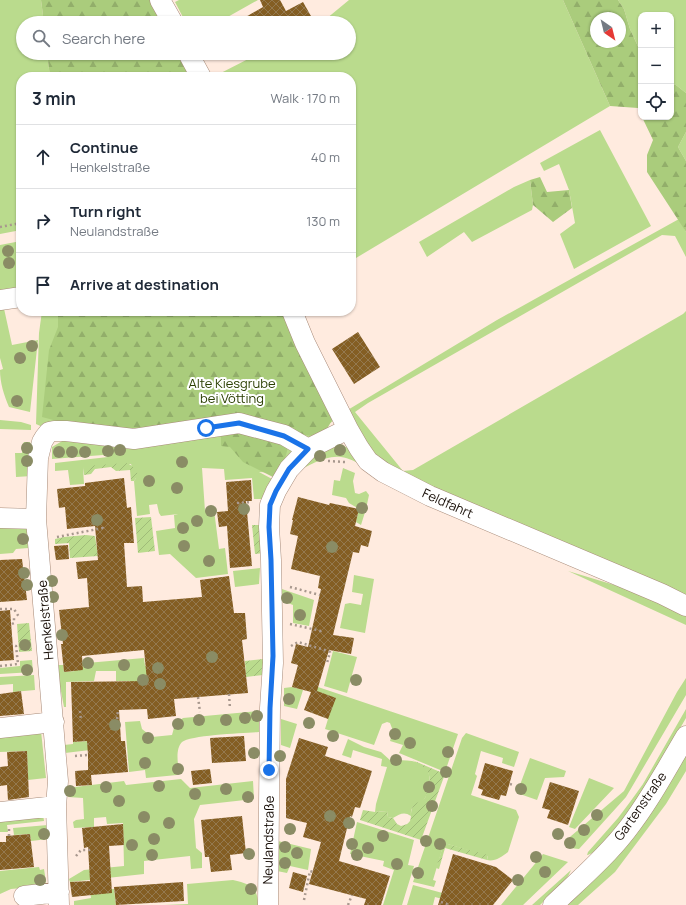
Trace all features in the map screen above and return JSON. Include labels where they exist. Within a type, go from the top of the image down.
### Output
[{"type":"street","points":[[160,0],[168,16]]},
{"type":"street","points":[[192,60],[198,72]]},
{"type":"street","points":[[0,300],[16,298]]},
{"type":"street","name":"Feldfahrt","points":[[294,316],[305,343],[348,429],[368,461],[387,474],[430,496],[662,594],[686,606]]},
{"type":"street","name":"Henkelstraße","points":[[24,896],[59,899],[56,806],[58,781],[54,722],[50,549],[36,519],[38,458],[42,442],[49,432],[54,431],[134,439],[239,423],[284,436],[308,449]]},
{"type":"street","name":"Neulandstraße","points":[[268,905],[270,708],[273,675],[272,583],[269,527],[270,505],[276,491],[289,469],[308,449],[348,429]]},
{"type":"street","points":[[0,518],[36,519]]},
{"type":"street","points":[[0,728],[54,722]]},
{"type":"street","name":"Gartenstraße","points":[[553,905],[592,868],[626,831],[686,736]]},
{"type":"street","points":[[0,812],[56,806]]},
{"type":"path","points":[[0,227],[16,224]]},
{"type":"path","points":[[325,462],[330,460],[348,463]]},
{"type":"path","points":[[50,549],[103,528],[103,530]]},
{"type":"path","points":[[272,583],[320,595]]},
{"type":"path","points":[[0,609],[14,608],[19,617]]},
{"type":"path","points":[[12,624],[14,623],[14,617]]},
{"type":"path","points":[[272,620],[321,631],[323,629]]},
{"type":"path","points":[[290,647],[298,642],[328,651],[330,652],[326,662]]},
{"type":"path","points":[[0,666],[18,664],[16,646],[13,646]]},
{"type":"path","points":[[228,694],[230,709]]},
{"type":"path","points":[[198,697],[200,712]]},
{"type":"path","points":[[117,719],[118,710]]},
{"type":"path","points":[[80,711],[81,721]]},
{"type":"path","points":[[72,860],[81,850],[91,850]]},
{"type":"path","points":[[304,900],[310,871],[313,872]]},
{"type":"path","points":[[348,905],[352,895]]},
{"type":"path","points":[[441,902],[450,905]]},
{"type":"green space","points":[[0,0],[41,0],[43,16],[16,16],[16,60],[48,60],[49,72],[16,72],[16,231],[0,234]]},
{"type":"green space","points":[[41,0],[155,0],[163,16],[43,16]]},
{"type":"green space","points":[[179,0],[258,0],[229,16],[182,16],[175,2]]},
{"type":"green space","points":[[349,0],[563,0],[610,106],[356,258],[356,72],[223,72],[246,60],[356,60],[356,16],[330,16]]},
{"type":"green space","points":[[563,0],[618,0],[625,12],[590,12],[590,48],[626,48],[626,16],[638,46],[638,108],[610,106]]},
{"type":"green space","points":[[618,0],[686,0],[686,93],[674,85],[674,12],[638,12],[638,46],[630,29],[624,9]]},
{"type":"green space","points":[[48,60],[186,60],[192,72],[49,72]]},
{"type":"green space","points":[[674,85],[676,85],[686,93],[686,132],[678,147],[686,161],[686,232],[647,172],[647,155],[653,140],[643,120],[674,120]]},
{"type":"green space","points":[[600,130],[651,226],[574,269],[560,234],[575,223],[569,190],[559,164],[544,171],[540,163]]},
{"type":"green space","points":[[686,132],[686,161],[678,147]]},
{"type":"green space","points":[[540,177],[547,192],[569,190],[572,208],[553,222],[533,205],[530,180]]},
{"type":"green space","points":[[530,180],[533,205],[532,210],[472,242],[464,232],[427,257],[419,242],[514,187]]},
{"type":"green space","points":[[679,219],[686,232],[686,257],[675,236],[662,235],[368,403],[355,412],[403,471],[413,470],[686,311],[686,597],[433,492],[380,462],[346,411],[497,320]]},
{"type":"green space","points":[[16,242],[16,293],[0,296],[0,245]]},
{"type":"green space","points":[[3,304],[12,345],[38,340],[30,412],[9,407],[5,398],[0,370],[3,369],[0,358],[0,305]]},
{"type":"green space","name":"Alte Kiesgrube bei Vötting","points":[[41,316],[287,316],[337,417],[277,473],[259,472],[274,480],[264,499],[254,499],[252,478],[225,480],[224,469],[202,468],[205,511],[214,510],[219,549],[225,548],[228,574],[196,578],[170,554],[159,555],[156,531],[175,528],[174,515],[178,514],[161,516],[157,504],[149,505],[150,514],[137,516],[134,481],[136,478],[131,464],[83,468],[84,484],[70,485],[68,470],[55,471],[55,463],[108,457],[103,455],[52,459],[52,447],[64,440],[69,439],[36,424],[39,333]]},
{"type":"green space","name":"Alte Kiesgrube bei Vötting","points":[[58,316],[288,316],[331,412],[332,420],[327,429],[314,436],[304,435],[265,422],[151,431],[57,421],[42,417],[49,350],[58,327]]},
{"type":"green space","points":[[0,420],[21,422],[31,425],[31,430],[0,429]]},
{"type":"green space","points":[[253,433],[288,446],[283,463],[275,478],[243,462],[230,447],[221,446],[221,435]]},
{"type":"green space","points":[[24,442],[30,442],[31,445],[32,476],[16,477],[15,453],[22,453],[22,445]]},
{"type":"green space","points":[[340,444],[350,449],[362,465],[347,458],[335,457],[323,459],[294,473],[309,459],[327,447]]},
{"type":"green space","points":[[126,463],[134,467],[136,470],[138,475],[134,481],[131,481],[130,470],[116,471],[111,467],[95,469],[91,474],[84,475],[83,468],[86,466]]},
{"type":"green space","points":[[343,468],[355,473],[353,481],[355,493],[359,494],[366,491],[369,495],[361,525],[356,522],[359,509],[349,503],[346,498],[332,495],[334,480],[340,481]]},
{"type":"green space","points":[[151,517],[155,551],[138,553],[135,518]]},
{"type":"green space","points":[[0,524],[27,524],[28,548],[16,549],[13,553],[0,554]]},
{"type":"green space","points":[[252,525],[261,525],[264,553],[255,554]]},
{"type":"green space","points":[[86,535],[95,536],[98,556],[70,558],[69,543],[55,544],[55,539]]},
{"type":"green space","points":[[260,568],[259,584],[235,587],[233,571]]},
{"type":"green space","points":[[568,571],[654,597],[686,611],[686,625]]},
{"type":"green space","points":[[354,575],[374,579],[365,633],[340,628],[345,604],[350,603],[361,605],[363,594],[352,592]]},
{"type":"green space","points":[[279,588],[314,600],[309,626],[293,623],[293,605],[280,600]]},
{"type":"green space","points":[[29,623],[32,651],[19,652],[17,624]]},
{"type":"green space","points":[[333,651],[357,657],[347,693],[324,686]]},
{"type":"green space","points":[[144,658],[145,666],[153,665],[155,689],[130,702],[130,681],[116,681],[116,671],[96,671],[94,681],[66,682],[66,707],[64,707],[56,665],[63,665],[64,672],[75,671],[75,664]]},
{"type":"green space","points":[[263,659],[263,675],[246,677],[245,661]]},
{"type":"green space","points":[[32,660],[33,672],[0,674],[0,668],[20,666],[20,661]]},
{"type":"green space","points":[[34,675],[35,690],[13,692],[13,684],[0,685],[0,677]]},
{"type":"green space","points":[[686,678],[686,695],[626,797],[579,849],[570,848],[564,842],[624,791]]},
{"type":"green space","points":[[315,686],[458,734],[445,772],[399,753],[403,745],[390,741],[393,731],[390,723],[387,722],[382,724],[374,745],[325,729],[328,719],[312,689]]},
{"type":"green space","points":[[292,687],[303,690],[297,709],[284,706],[284,688]]},
{"type":"green space","points":[[686,709],[686,718],[655,771],[625,817],[611,836],[598,849],[587,855],[618,818],[643,784]]},
{"type":"green space","points":[[259,711],[259,732],[206,736],[182,742],[178,749],[179,772],[177,775],[146,778],[145,770],[129,772],[125,722],[140,721],[142,729],[152,737],[172,735],[175,724],[183,718]]},
{"type":"green space","points":[[281,719],[297,724],[290,748],[281,745]]},
{"type":"green space","points":[[41,731],[46,778],[28,780],[27,751],[0,752],[0,735]]},
{"type":"green space","points":[[466,733],[519,752],[514,767],[502,763],[503,758],[481,751],[475,774],[477,776],[471,795],[516,810],[519,817],[508,852],[498,859],[487,860],[488,856],[444,843],[433,880],[436,881],[434,887],[413,882],[462,738]]},
{"type":"green space","points":[[348,739],[364,747],[381,752],[391,761],[412,761],[424,766],[430,777],[428,791],[426,797],[412,808],[411,816],[404,813],[393,818],[388,817],[387,811],[375,812],[387,767],[381,766],[382,759],[353,750],[351,758],[342,755]]},
{"type":"green space","points":[[89,741],[90,750],[65,753],[64,745],[73,744],[73,742]]},
{"type":"green space","points":[[686,753],[686,771],[666,804],[615,872],[578,905],[566,905]]},
{"type":"green space","points":[[530,758],[566,771],[564,777],[545,778],[537,800],[517,793]]},
{"type":"green space","points":[[412,760],[445,774],[421,840],[360,820],[363,810],[375,812],[387,811],[388,817],[393,818],[397,824],[401,826],[409,823],[412,808],[425,798],[430,779],[424,767]]},
{"type":"green space","points":[[589,778],[614,788],[575,829],[569,827]]},
{"type":"green space","points":[[181,779],[190,788],[253,781],[254,799],[200,805],[194,819],[196,848],[202,853],[202,868],[191,869],[190,856],[144,861],[144,874],[70,882],[69,879],[84,870],[124,866],[123,823],[107,824],[106,817],[94,818],[94,827],[74,828],[73,822],[84,819],[83,798],[68,797],[67,788],[124,781],[126,785]]},
{"type":"green space","points":[[43,814],[44,821],[7,825],[8,832],[0,832],[0,818]]},
{"type":"green space","points":[[357,822],[414,840],[408,865],[414,866],[402,905],[383,905],[394,870],[383,866],[384,861],[350,854]]},
{"type":"green space","points":[[48,825],[48,839],[31,841],[30,834],[14,835],[13,828]]},
{"type":"green space","points":[[278,841],[311,849],[308,870],[290,866],[287,873],[277,871]]},
{"type":"green space","points":[[444,843],[488,855],[487,860],[445,848],[439,869],[436,868]]},
{"type":"green space","points":[[543,854],[568,862],[523,905],[501,905]]},
{"type":"green space","points":[[39,867],[40,870],[44,869],[46,882],[43,886],[11,889],[0,894],[0,871]]},
{"type":"green space","points":[[571,870],[566,880],[540,905],[532,905]]},
{"type":"green space","points":[[233,880],[252,887],[258,899],[258,905],[164,905],[188,904],[187,884]]},
{"type":"green space","points":[[413,885],[472,901],[465,905],[435,897],[433,905],[407,905]]},
{"type":"green space","points":[[114,889],[116,905],[74,905],[74,901],[91,898],[90,891]]},
{"type":"building","points":[[260,0],[280,0],[286,11],[303,2],[311,16],[247,16],[263,7]]},
{"type":"building","points":[[358,332],[380,367],[354,384],[332,349]]},
{"type":"building","points":[[124,478],[127,508],[131,507],[134,543],[124,543],[127,587],[142,586],[143,602],[202,597],[200,580],[229,576],[234,613],[245,613],[247,639],[242,640],[248,693],[174,699],[176,716],[148,719],[147,709],[119,710],[121,741],[125,741],[128,772],[91,775],[92,785],[76,786],[75,771],[88,770],[88,755],[87,741],[73,742],[71,682],[147,681],[144,650],[82,656],[83,670],[64,672],[61,644],[63,644],[59,610],[89,607],[87,578],[78,579],[76,562],[98,560],[95,526],[67,529],[65,507],[59,508],[57,489],[85,486],[85,483]]},
{"type":"building","points":[[251,480],[252,501],[246,501],[252,566],[230,568],[227,526],[219,527],[217,512],[228,511],[226,482]]},
{"type":"building","points":[[298,497],[329,505],[330,503],[359,509],[355,526],[372,531],[368,547],[361,545],[359,553],[353,552],[333,635],[354,638],[351,654],[329,650],[317,691],[336,698],[328,719],[304,710],[311,692],[292,687],[298,665],[291,663],[296,644],[308,647],[321,589],[318,588],[320,576],[291,569],[298,536],[290,534]]},
{"type":"building","points":[[68,545],[69,559],[56,560],[54,546]]},
{"type":"building","points":[[22,559],[27,600],[0,602],[0,560]]},
{"type":"building","points":[[10,610],[14,660],[0,661],[0,611]]},
{"type":"building","points":[[21,691],[24,714],[0,716],[0,694]]},
{"type":"building","points":[[244,736],[246,761],[212,763],[210,738]]},
{"type":"building","points":[[299,738],[328,747],[325,756],[372,771],[360,808],[355,807],[352,817],[350,816],[339,861],[390,876],[381,905],[364,905],[366,899],[309,884],[321,842],[303,837],[307,823],[286,818],[286,779]]},
{"type":"building","points":[[27,751],[29,797],[8,800],[7,785],[0,786],[0,767],[8,766],[7,752]]},
{"type":"building","points":[[485,763],[513,771],[506,796],[501,795],[499,800],[481,795],[483,790],[478,788]]},
{"type":"building","points":[[210,769],[212,783],[193,785],[191,771]]},
{"type":"building","points":[[550,782],[579,791],[568,825],[547,818],[550,810],[542,808]]},
{"type":"building","points":[[242,816],[246,853],[230,855],[232,870],[211,872],[209,857],[205,857],[201,820]]},
{"type":"building","points":[[123,824],[124,845],[109,846],[112,893],[72,897],[70,882],[90,881],[88,847],[84,848],[82,828]]},
{"type":"building","points":[[30,834],[34,867],[0,870],[0,842],[6,842],[6,836]]},
{"type":"building","points":[[453,854],[496,867],[513,880],[493,905],[438,905]]},
{"type":"building","points":[[293,872],[307,876],[303,892],[289,888]]},
{"type":"building","points":[[183,882],[184,901],[116,905],[114,887]]},
{"type":"route","points":[[206,428],[239,423],[284,436],[308,449],[289,469],[273,496],[270,505],[269,527],[273,656],[269,770]]}]
